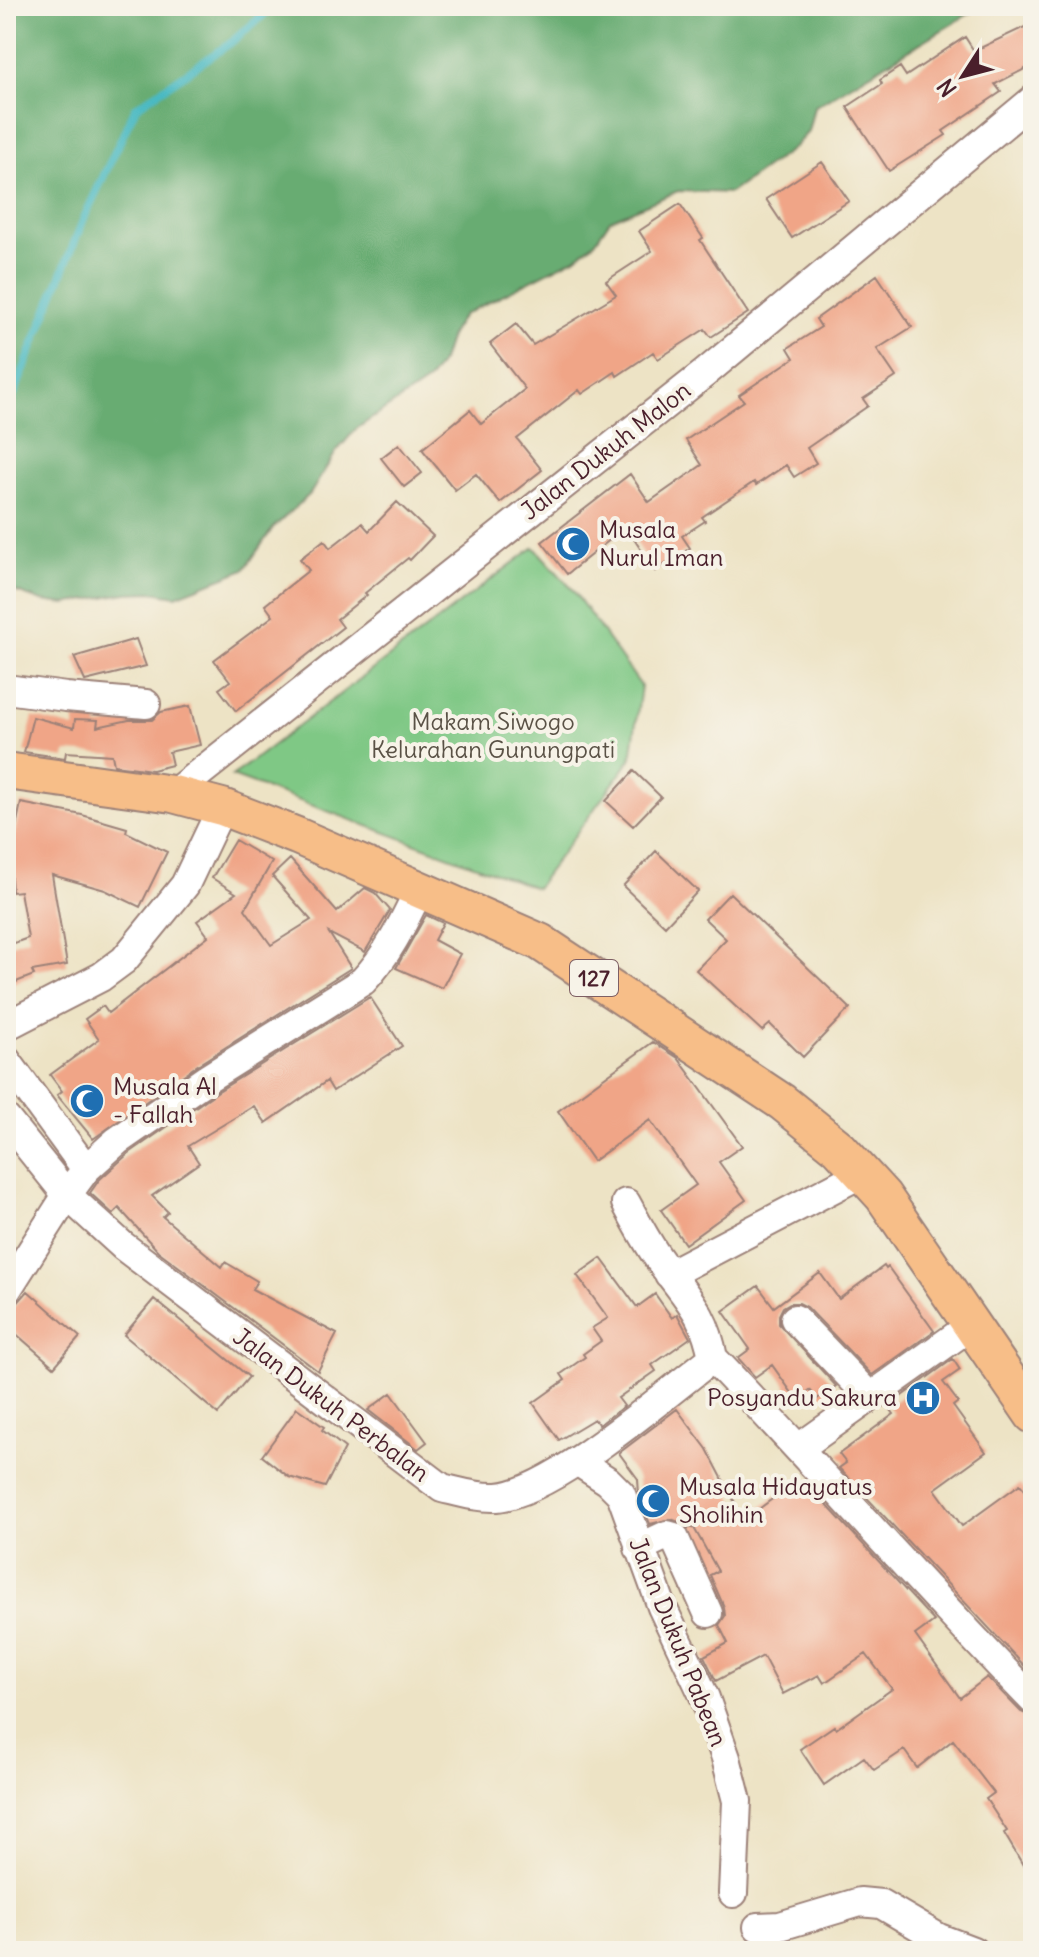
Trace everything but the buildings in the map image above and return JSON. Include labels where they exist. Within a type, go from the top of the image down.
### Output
[{"type":"main road","name":"127","points":[[6,771],[173,794],[222,807],[420,888],[540,942],[782,1102],[864,1172],[973,1324],[1033,1415]]},
{"type":"street","name":"Jalan Dukuh Malon","points":[[173,794],[705,373],[1033,100]]},
{"type":"street","points":[[17,691],[146,704]]},
{"type":"street","points":[[6,1026],[101,977],[124,960],[185,885],[222,807]]},
{"type":"street","points":[[6,1291],[86,1169],[117,1141],[208,1078],[363,981],[378,965],[397,935],[420,888]]},
{"type":"street","points":[[6,1060],[86,1169]]},
{"type":"street","name":"Jalan Dukuh Perbalan","points":[[6,1119],[67,1195],[123,1246],[442,1488],[496,1497],[522,1491],[577,1461],[713,1358]]},
{"type":"street","points":[[669,1274],[864,1172]]},
{"type":"street","points":[[626,1203],[650,1247],[696,1306],[709,1334],[713,1358],[936,1600],[1033,1700]]},
{"type":"street","points":[[795,1319],[870,1397]]},
{"type":"street","points":[[799,1448],[973,1324]]},
{"type":"street","name":"Jalan Dukuh Pabean","points":[[577,1461],[608,1481],[621,1494],[662,1607],[705,1698],[737,1801],[733,1893]]},
{"type":"street","points":[[639,1548],[667,1535],[674,1537],[708,1613]]},
{"type":"street","points":[[758,1927],[780,1926],[860,1902],[881,1904],[939,1938],[973,1951]]},
{"type":"green space","points":[[6,6],[982,6],[814,107],[808,132],[792,149],[730,193],[678,191],[610,220],[595,242],[575,258],[463,315],[450,336],[442,361],[428,381],[356,429],[336,452],[310,494],[273,528],[245,569],[176,596],[152,592],[126,593],[65,604],[42,601],[6,588]]},
{"type":"green space","name":"Makam Siwogo Kelurahan Gunungpati","points":[[534,547],[572,589],[641,686],[631,759],[536,888],[232,776]]},
{"type":"waterway","points":[[6,414],[84,218],[136,107],[229,44],[274,6]]},
{"type":"place","name":"Musala Nurul Iman","points":[[573,544]]},
{"type":"place","name":"Musala Al - Fallah","points":[[87,1101]]},
{"type":"place","name":"Posyandu Sakura","points":[[923,1398]]},
{"type":"place","name":"Musala Hidayatus Sholihin","points":[[653,1501]]}]
